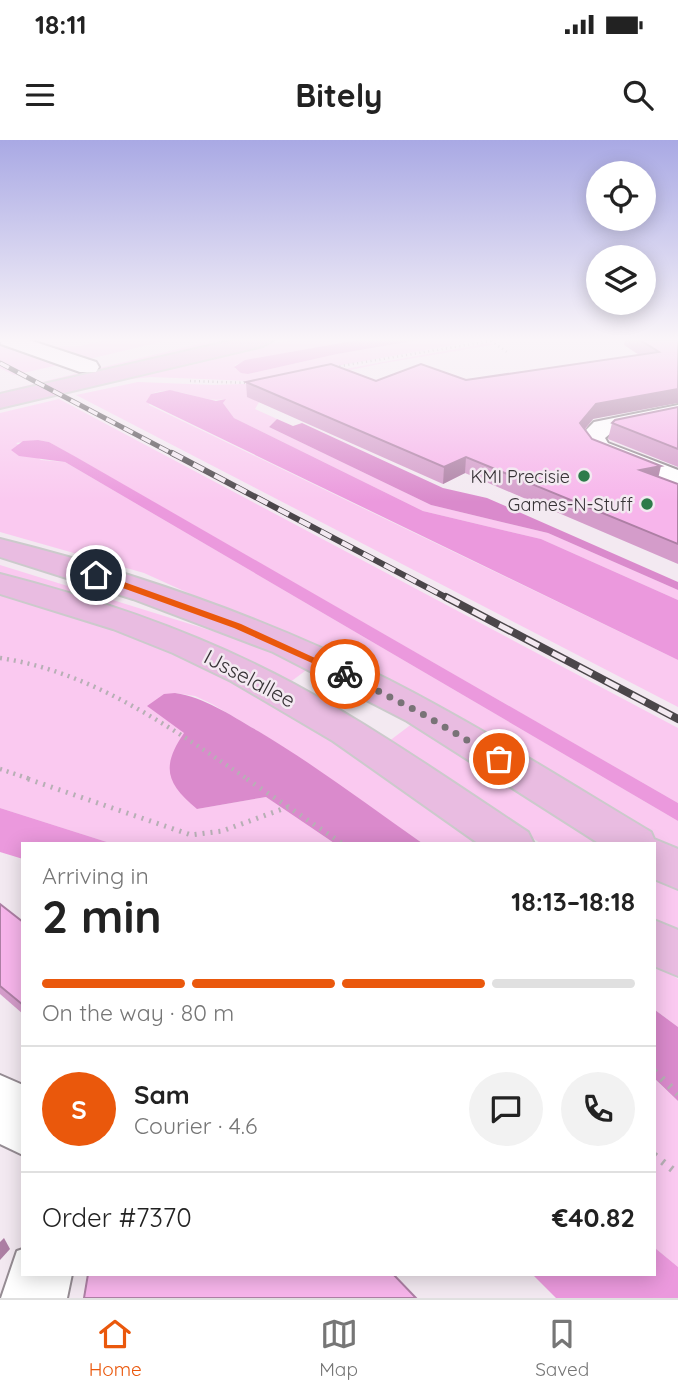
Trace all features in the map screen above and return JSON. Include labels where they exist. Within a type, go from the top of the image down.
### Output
[{"type":"main road","points":[[0,401],[30,394]]},
{"type":"main road","name":"IJsselallee","points":[[0,548],[96,575],[183,605],[310,657],[421,713],[632,842]]},
{"type":"main road","name":"IJsselallee","points":[[0,584],[114,617],[173,639],[247,674],[341,729],[509,842]]},
{"type":"main road","points":[[656,857],[678,870]]},
{"type":"main road","points":[[656,941],[678,956]]},
{"type":"street","points":[[678,412],[603,427],[592,437],[599,448],[678,480]]},
{"type":"street","points":[[0,1102],[21,1126]]},
{"type":"street","points":[[0,1131],[21,1128]]},
{"type":"street","points":[[34,1298],[40,1276]]},
{"type":"path","points":[[0,658],[27,660],[78,680],[139,709],[340,842]]},
{"type":"path","points":[[0,769],[191,835],[222,831],[289,807]]},
{"type":"path","points":[[656,1073],[678,1094]]},
{"type":"path","points":[[656,1157],[678,1174]]},
{"type":"shaded area","points":[[151,394],[149,405],[678,660],[678,707],[76,395]]},
{"type":"shaded area","points":[[151,394],[187,394],[216,401],[226,399],[223,403],[234,418],[423,511],[541,539],[678,600],[678,660],[146,402]]},
{"type":"shaded area","points":[[187,394],[264,394],[255,409],[277,419],[269,427],[431,505],[548,533],[678,590],[678,600],[541,539],[423,511],[234,418],[223,403],[225,399],[207,399]]},
{"type":"shaded area","points":[[59,399],[678,728],[678,803],[49,442],[38,440],[16,443],[41,460],[65,462],[678,821],[678,854],[246,619],[144,573],[0,532],[0,413]]},
{"type":"shaded area","points":[[277,419],[293,426],[302,423],[443,488],[487,498],[678,582],[678,590],[548,533],[431,505],[269,427]]},
{"type":"shaded area","points":[[23,441],[49,442],[76,457],[678,803],[678,821],[65,462],[19,456],[11,450]]},
{"type":"shaded area","points":[[0,565],[258,645],[309,668],[289,683],[148,621],[75,596],[0,575]]},
{"type":"shaded area","points":[[0,595],[118,632],[230,681],[325,735],[481,842],[421,842],[271,739],[212,704],[195,696],[175,693],[177,726],[184,733],[197,809],[266,797],[333,842],[107,842],[0,808]]},
{"type":"shaded area","points":[[164,694],[186,695],[228,713],[321,771],[421,842],[333,842],[266,797],[197,809],[179,791],[170,774],[172,756],[184,733],[147,706]]},
{"type":"shaded area","points":[[413,723],[605,842],[538,842],[388,742]]},
{"type":"shaded area","points":[[0,808],[107,842],[21,842],[21,858],[0,852]]},
{"type":"shaded area","points":[[656,875],[678,889],[678,935],[656,921]]},
{"type":"shaded area","points":[[656,964],[678,979],[678,1027],[656,1011]]},
{"type":"shaded area","points":[[656,1011],[678,1027],[678,1101],[656,1080]]},
{"type":"shaded area","points":[[656,1081],[678,1101],[678,1267],[656,1249]]},
{"type":"shaded area","points":[[656,1249],[678,1267],[678,1298],[556,1298],[534,1276],[656,1276]]},
{"type":"building","points":[[274,394],[650,394],[596,404],[580,423],[592,439],[661,466],[640,470],[678,484],[678,544],[466,457],[444,467]]},
{"type":"building","points":[[678,407],[678,449],[612,423],[615,420]]},
{"type":"building","points":[[0,904],[21,920],[21,1003],[0,986]]},
{"type":"building","points":[[88,1276],[395,1276],[416,1298],[84,1298]]},
{"type":"railway","points":[[59,394],[175,455]]},
{"type":"railway","points":[[172,453],[449,599]]},
{"type":"railway","points":[[446,597],[678,719]]},
{"type":"way so far","points":[[345,674],[421,713],[499,759]]},
{"type":"place","name":"KMI Precisie","points":[[584,476]]},
{"type":"place","name":"Games-N-Stuff","points":[[647,504]]},
{"type":"route","points":[[96,575],[237,626],[345,674]]}]
